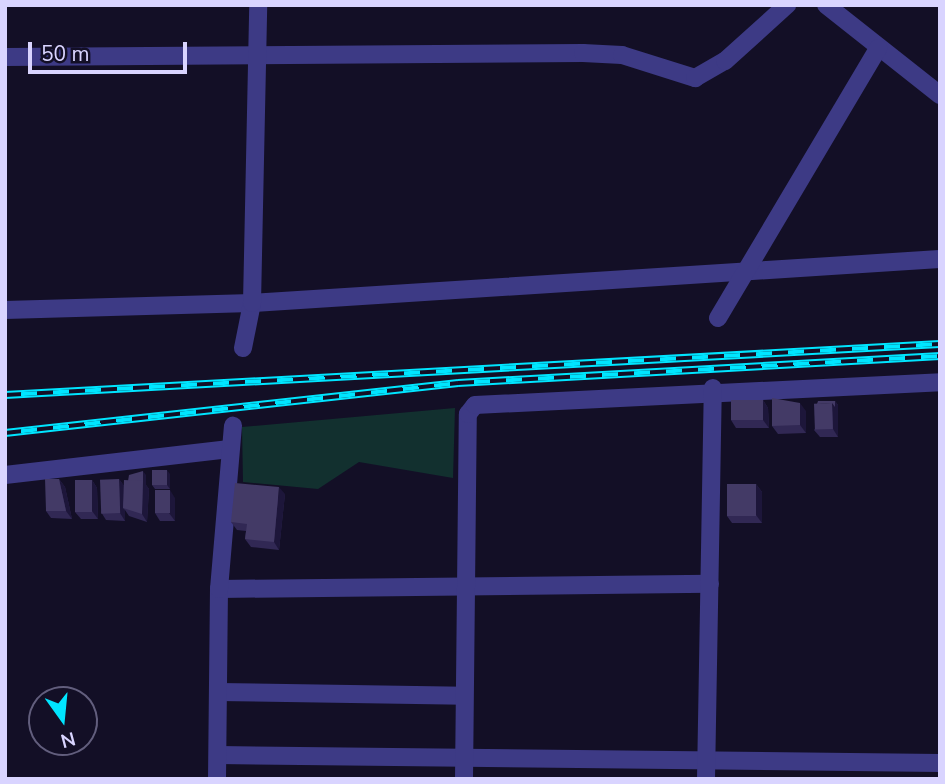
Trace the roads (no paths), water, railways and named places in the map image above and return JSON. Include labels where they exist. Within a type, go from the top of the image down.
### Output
[{"type":"street","points":[[243,348],[252,303],[258,5]]},
{"type":"street","points":[[5,57],[583,52],[622,55],[695,78],[725,61],[787,5]]},
{"type":"street","points":[[826,5],[940,95]]},
{"type":"street","points":[[718,318],[740,275],[878,48]]},
{"type":"street","points":[[5,310],[252,303],[740,275],[937,256]]},
{"type":"street","points":[[464,779],[468,414],[475,405],[713,388],[940,382]]},
{"type":"street","points":[[706,779],[713,388]]},
{"type":"street","points":[[217,779],[219,589],[233,426]]},
{"type":"street","points":[[5,475],[229,449]]},
{"type":"street","points":[[219,589],[466,584],[710,584]]},
{"type":"street","points":[[218,692],[464,696]]},
{"type":"street","points":[[218,755],[940,763]]},
{"type":"railway","points":[[5,395],[940,344]]},
{"type":"railway","points":[[5,433],[458,383],[940,356]]}]
